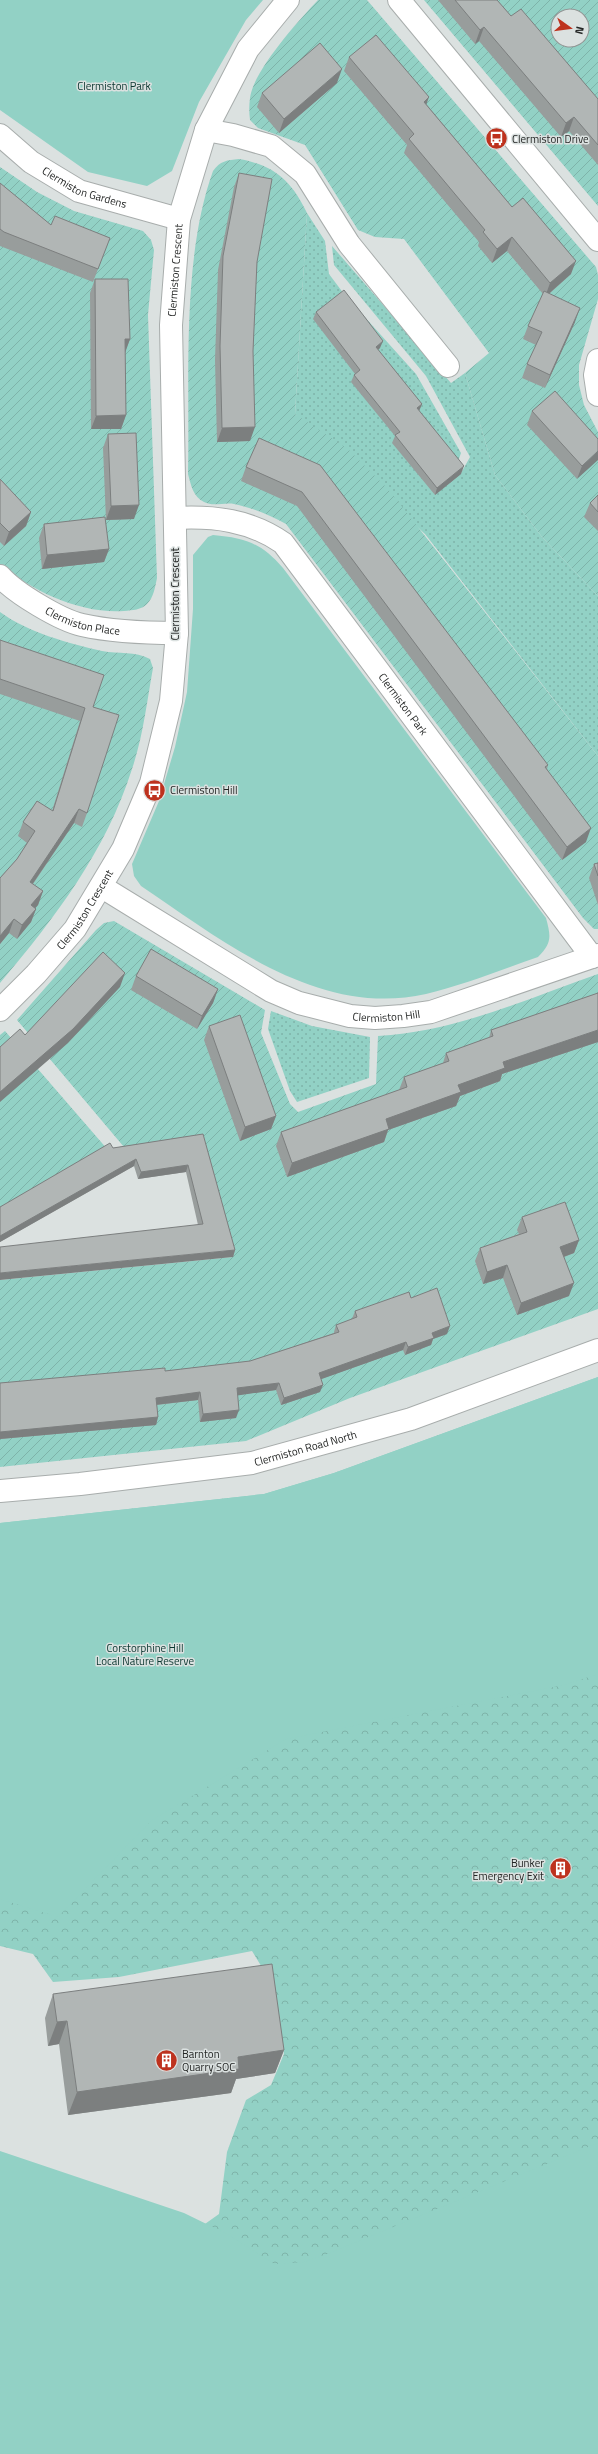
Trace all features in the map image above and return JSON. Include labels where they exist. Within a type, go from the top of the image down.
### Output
[{"type":"street","name":"Clermiston Crescent","points":[[0,1010],[36,974],[75,929],[102,887],[123,849],[151,784],[170,701],[177,633],[171,325],[179,220],[206,130],[248,49],[288,0]]},
{"type":"street","points":[[399,0],[598,240]]},
{"type":"street","points":[[206,130],[233,135],[271,146],[305,174],[349,244],[448,366]]},
{"type":"street","name":"Clermiston Gardens","points":[[0,135],[31,162],[79,190],[179,220]]},
{"type":"street","points":[[598,360],[595,375],[598,395]]},
{"type":"street","name":"Clermiston Park","points":[[174,518],[219,519],[243,523],[266,531],[283,543],[595,956]]},
{"type":"street","name":"Clermiston Place","points":[[0,576],[9,586],[34,603],[80,625],[117,630],[177,633]]},
{"type":"street","name":"Clermiston Hill","points":[[102,887],[271,991],[299,1003],[350,1016],[375,1018],[432,1012],[595,956]]},
{"type":"street","name":"Clermiston Road North","points":[[0,1491],[80,1484],[252,1463],[412,1419],[598,1350]]},
{"type":"green space","name":"Clermiston Park","points":[[0,0],[263,0],[246,20],[199,102],[172,171],[147,186],[88,172],[0,110]]},
{"type":"green space","points":[[318,0],[367,0],[596,267],[598,275],[598,299],[579,365],[579,385],[584,405],[598,432],[598,596],[542,537],[495,475],[465,373],[489,353],[404,239],[375,237],[358,230],[305,145],[258,128],[250,120],[250,98],[259,74],[278,46]]},
{"type":"green space","points":[[424,0],[598,0],[598,206]]},
{"type":"green space","points":[[239,159],[262,165],[280,176],[295,192],[307,213],[295,414],[348,449],[388,489],[598,756],[598,929],[594,929],[583,918],[286,524],[261,512],[241,506],[208,503],[200,500],[193,490],[188,474],[188,360],[189,320],[196,243],[203,206],[213,171],[218,165],[224,162]]},
{"type":"green space","points":[[0,167],[37,192],[74,211],[143,231],[151,240],[154,250],[148,315],[157,578],[151,598],[145,606],[139,609],[108,611],[75,605],[42,592],[27,584],[0,564]]},
{"type":"green space","points":[[307,213],[325,241],[329,274],[344,294],[416,374],[461,453],[456,467],[461,473],[470,457],[426,376],[334,265],[332,246],[451,383],[465,373],[495,475],[542,537],[598,596],[598,756],[425,534],[295,414]]},
{"type":"green space","points":[[213,535],[235,538],[252,543],[260,547],[283,568],[546,918],[549,930],[548,944],[538,957],[468,982],[426,994],[386,999],[348,995],[311,985],[274,970],[239,951],[141,886],[134,876],[132,864],[159,801],[175,747],[187,692],[193,609],[193,555],[208,537]]},
{"type":"green space","points":[[0,612],[23,626],[62,641],[102,651],[144,656],[150,659],[153,668],[136,757],[121,799],[108,828],[93,856],[59,908],[0,983]]},
{"type":"green space","points":[[114,921],[265,1010],[261,1033],[290,1104],[298,1112],[376,1084],[378,1036],[434,1028],[462,1021],[517,1004],[598,974],[598,1309],[350,1398],[246,1441],[0,1467],[0,1280],[233,1257],[201,1142],[129,1153],[17,1020],[96,930],[104,923]]},
{"type":"green space","points":[[271,1011],[312,1026],[370,1037],[369,1078],[297,1102],[290,1091],[268,1029]]},
{"type":"green space","points":[[5,1031],[108,1150],[0,1213],[0,1035]]},
{"type":"green space","points":[[598,1377],[598,2454],[0,2454],[0,2174],[188,2236],[219,2214],[227,2152],[246,2100],[271,2085],[284,2054],[272,1984],[252,1951],[119,1977],[53,1982],[33,1954],[0,1946],[0,1523],[264,1494],[334,1473]]},
{"type":"green space","name":"Corstorphine Hill Local Nature Reserve","points":[[598,1377],[598,1674],[564,1685],[286,1739],[151,1821],[58,1917],[0,1899],[0,1523],[264,1494],[334,1473]]},
{"type":"green space","points":[[598,2143],[598,2454],[0,2454],[0,2151],[184,2213],[229,2235],[274,2264],[304,2262],[327,2254]]},
{"type":"building","points":[[455,0],[497,0],[511,16],[521,9],[550,43],[550,48],[554,48],[598,99],[598,145],[574,117],[566,123],[484,27],[480,30]]},
{"type":"building","points":[[376,35],[429,97],[424,102],[512,207],[523,198],[576,261],[550,283],[512,237],[497,249],[483,232],[485,230],[409,139],[414,134],[349,57]]},
{"type":"building","points":[[320,43],[342,69],[284,119],[262,93]]},
{"type":"building","points":[[239,173],[272,179],[257,262],[253,351],[255,427],[222,428],[220,346],[223,256]]},
{"type":"building","points":[[0,183],[51,225],[55,216],[110,238],[98,269],[4,232],[0,229]]},
{"type":"building","points":[[95,279],[128,279],[130,339],[125,339],[126,415],[96,416]]},
{"type":"building","points":[[344,290],[383,341],[376,347],[422,404],[417,408],[464,466],[437,488],[395,435],[400,432],[354,375],[360,370],[316,312]]},
{"type":"building","points":[[544,291],[580,308],[550,375],[527,364],[542,332],[528,326]]},
{"type":"building","points":[[555,391],[598,439],[598,451],[582,466],[532,411]]},
{"type":"building","points":[[136,433],[139,505],[111,506],[108,434]]},
{"type":"building","points":[[259,438],[320,465],[548,765],[545,767],[591,828],[567,847],[302,492],[246,467]]},
{"type":"building","points":[[0,479],[31,512],[9,532],[0,523]]},
{"type":"building","points":[[598,495],[598,512],[590,503]]},
{"type":"building","points":[[105,517],[109,549],[47,555],[44,524]]},
{"type":"building","points":[[0,640],[104,675],[93,707],[119,715],[87,813],[79,809],[30,882],[43,891],[31,905],[36,909],[22,925],[14,919],[0,936],[0,878],[17,859],[35,831],[23,822],[37,801],[53,811],[85,708],[0,679]]},
{"type":"building","points":[[598,863],[598,876],[594,864]]},
{"type":"building","points":[[151,949],[218,989],[202,1016],[136,976]]},
{"type":"building","points":[[103,952],[125,973],[73,1029],[0,1092],[0,1047],[20,1029],[25,1035]]},
{"type":"building","points":[[598,993],[598,1030],[503,1062],[505,1068],[458,1085],[461,1092],[386,1119],[389,1129],[292,1163],[281,1132],[407,1087],[404,1077],[449,1061],[446,1053],[493,1036],[491,1030]]},
{"type":"building","points":[[240,1015],[276,1116],[245,1127],[209,1026]]},
{"type":"building","points":[[203,1134],[235,1250],[0,1273],[0,1247],[203,1224],[188,1165],[141,1172],[136,1159],[0,1236],[0,1207],[110,1143],[113,1148]]},
{"type":"building","points":[[565,1202],[579,1240],[560,1247],[574,1283],[521,1303],[507,1265],[487,1272],[480,1248],[527,1232],[522,1217]]},
{"type":"building","points":[[437,1288],[450,1326],[432,1333],[434,1338],[408,1347],[406,1342],[319,1373],[323,1385],[284,1398],[279,1383],[237,1388],[239,1410],[203,1414],[200,1392],[156,1398],[158,1417],[0,1432],[0,1383],[165,1368],[165,1371],[250,1361],[339,1332],[336,1325],[357,1317],[355,1311],[409,1292],[411,1298]]},
{"type":"building","name":"Barnton Quarry SOC","points":[[272,1964],[284,2050],[238,2057],[239,2069],[77,2092],[67,2021],[57,2022],[53,1994]]},
{"type":"place","name":"Clermiston Drive","points":[[496,139]]},
{"type":"place","name":"Clermiston Hill","points":[[155,790]]},
{"type":"place","name":"Bunker Emergency Exit","points":[[560,1869]]},
{"type":"place","name":"Barnton Quarry SOC","points":[[167,2060]]}]
